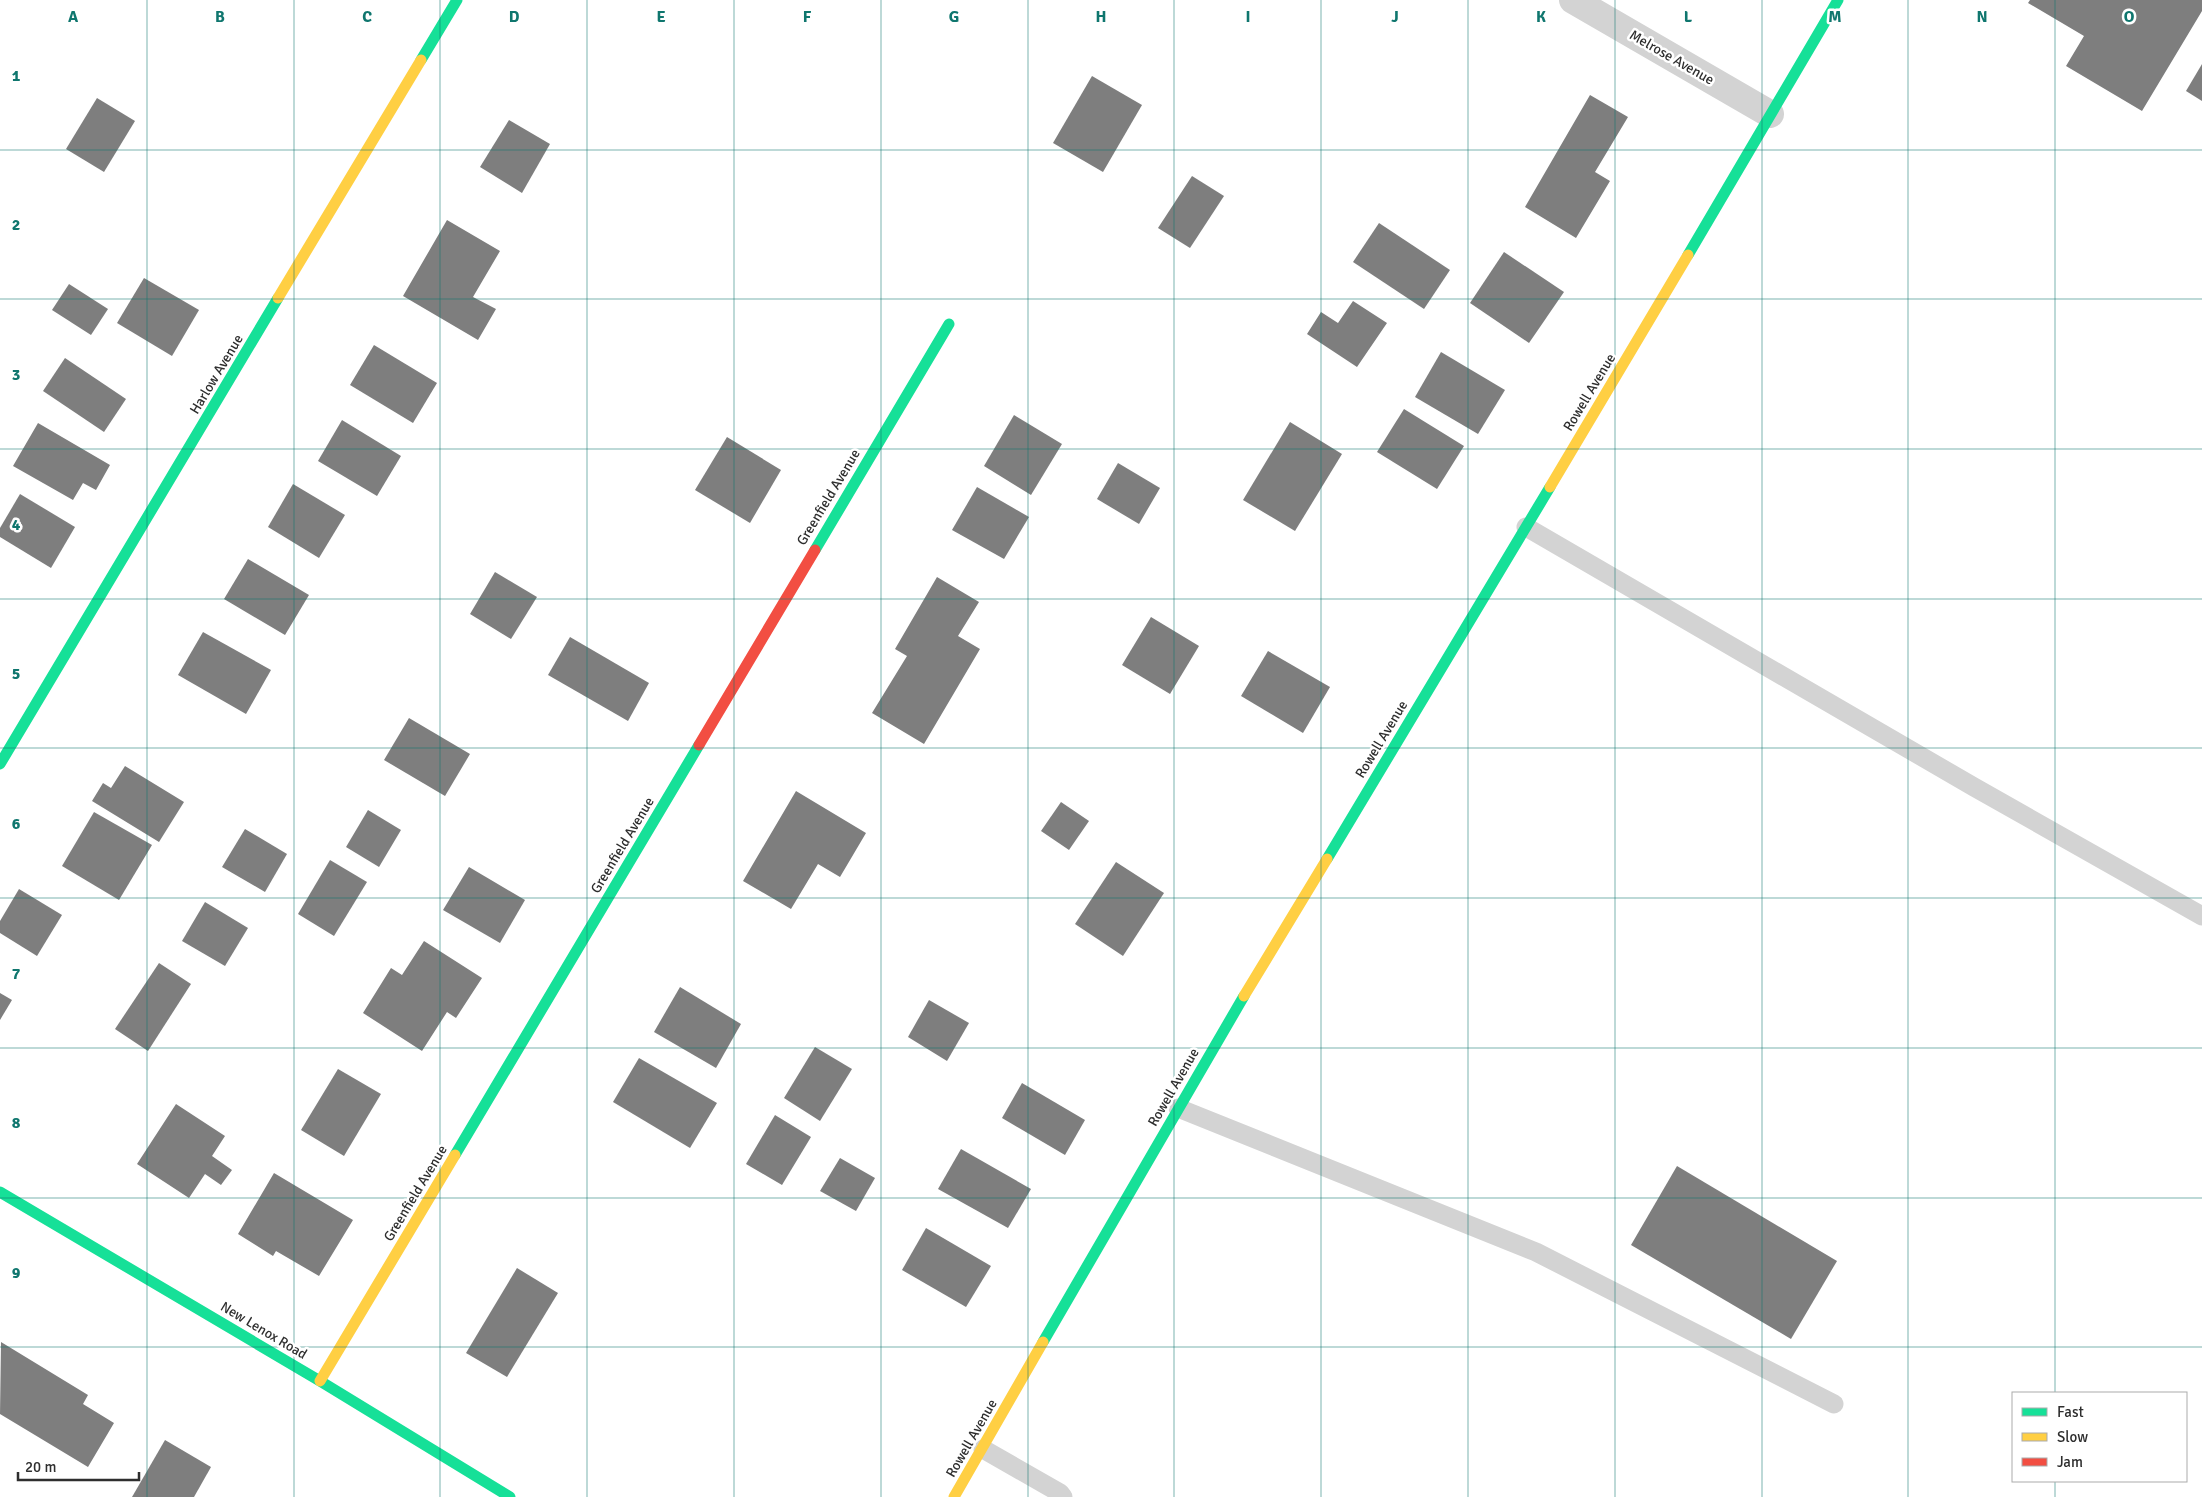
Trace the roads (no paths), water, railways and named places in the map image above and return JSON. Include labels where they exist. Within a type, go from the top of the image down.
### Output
[{"type":"street","name":"Harlow Avenue","points":[[0,764],[458,0]]},
{"type":"street","name":"Melrose Avenue","points":[[1574,0],[1770,114]]},
{"type":"street","name":"Rowell Avenue","points":[[954,1497],[1178,1108],[1526,527],[1838,0]]},
{"type":"street","name":"Greenfield Avenue","points":[[320,1381],[948,324]]},
{"type":"street","name":"New Lenox Road","points":[[0,1192],[320,1381],[510,1497]]},
{"type":"lane","points":[[1526,527],[1974,787],[2202,916]]},
{"type":"lane","points":[[1178,1108],[1536,1252],[1834,1404]]},
{"type":"lane","points":[[983,1449],[1060,1493],[1063,1497]]}]
